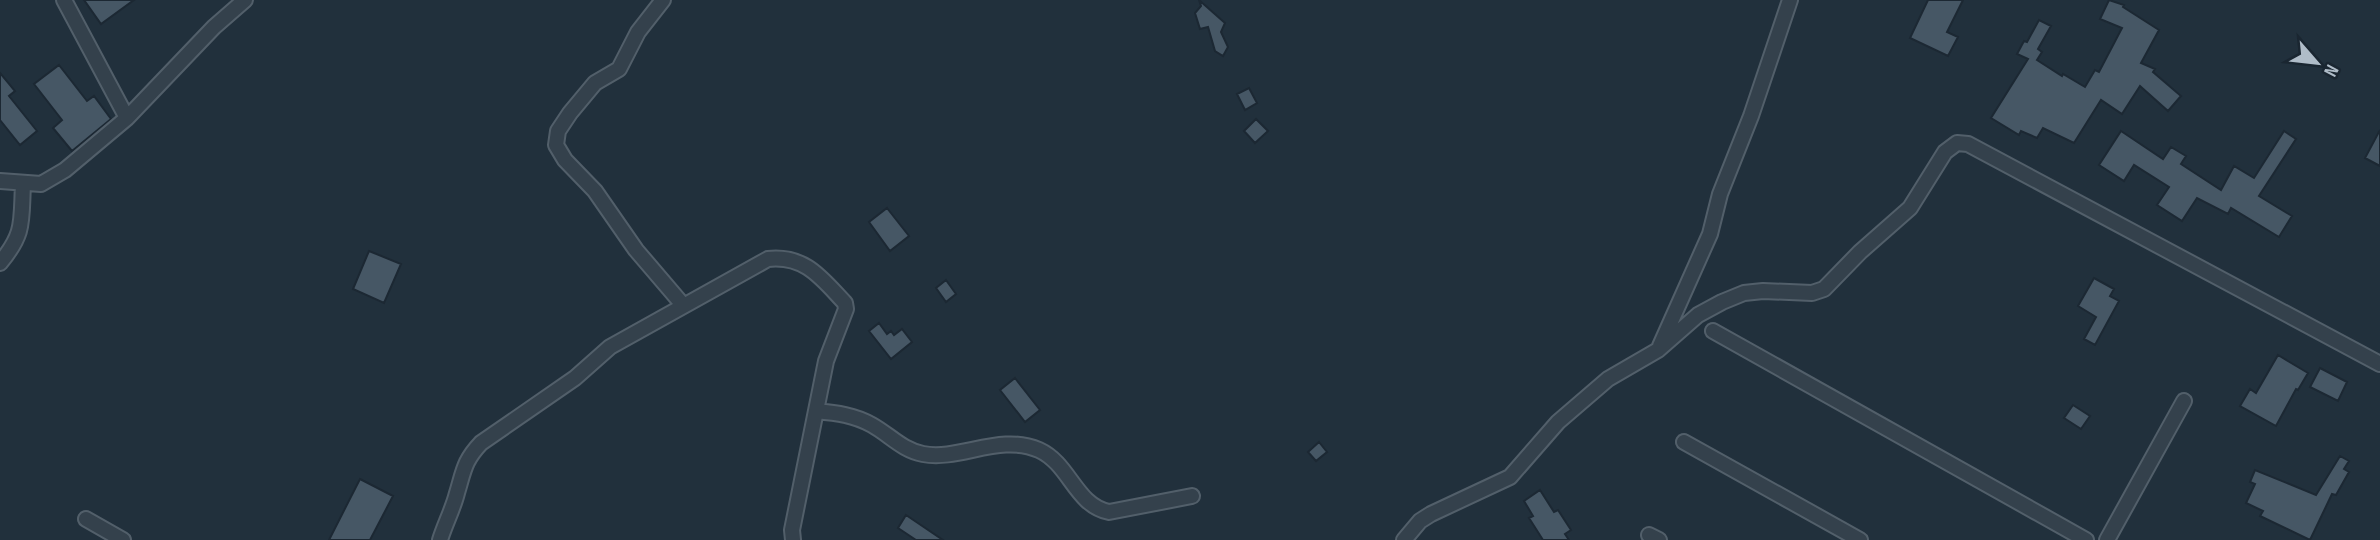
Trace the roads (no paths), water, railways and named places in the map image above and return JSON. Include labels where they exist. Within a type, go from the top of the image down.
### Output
[{"type":"street","points":[[64,0],[127,118]]},
{"type":"street","points":[[0,181],[41,184],[65,170],[127,118],[214,27],[245,0]]},
{"type":"street","points":[[663,0],[638,32],[619,69],[595,83],[570,113],[558,131],[556,145],[565,160],[596,191],[636,250],[683,304]]},
{"type":"street","points":[[1658,350],[1710,234],[1720,194],[1751,116],[1790,0]]},
{"type":"street","points":[[1404,540],[1420,521],[1431,513],[1510,477],[1558,422],[1608,379],[1658,350],[1698,315],[1744,293],[1812,293],[1824,289],[1860,252],[1910,208],[1945,152],[1957,143],[1968,144],[2380,364]]},
{"type":"street","points":[[0,263],[17,241],[21,227],[23,184]]},
{"type":"street","points":[[440,540],[457,494],[462,469],[481,443],[575,378],[610,347],[768,258],[784,257],[800,262],[814,271],[845,303],[846,309],[826,360],[792,530],[793,540]]},
{"type":"street","points":[[1713,331],[2086,540]]},
{"type":"street","points":[[2107,540],[2185,401]]},
{"type":"street","points":[[816,411],[850,415],[874,426],[903,448],[925,455],[994,445],[1037,449],[1055,459],[1080,494],[1097,509],[1109,512],[1192,495]]},
{"type":"street","points":[[1685,442],[1860,540]]},
{"type":"street","points":[[86,519],[123,540]]}]
